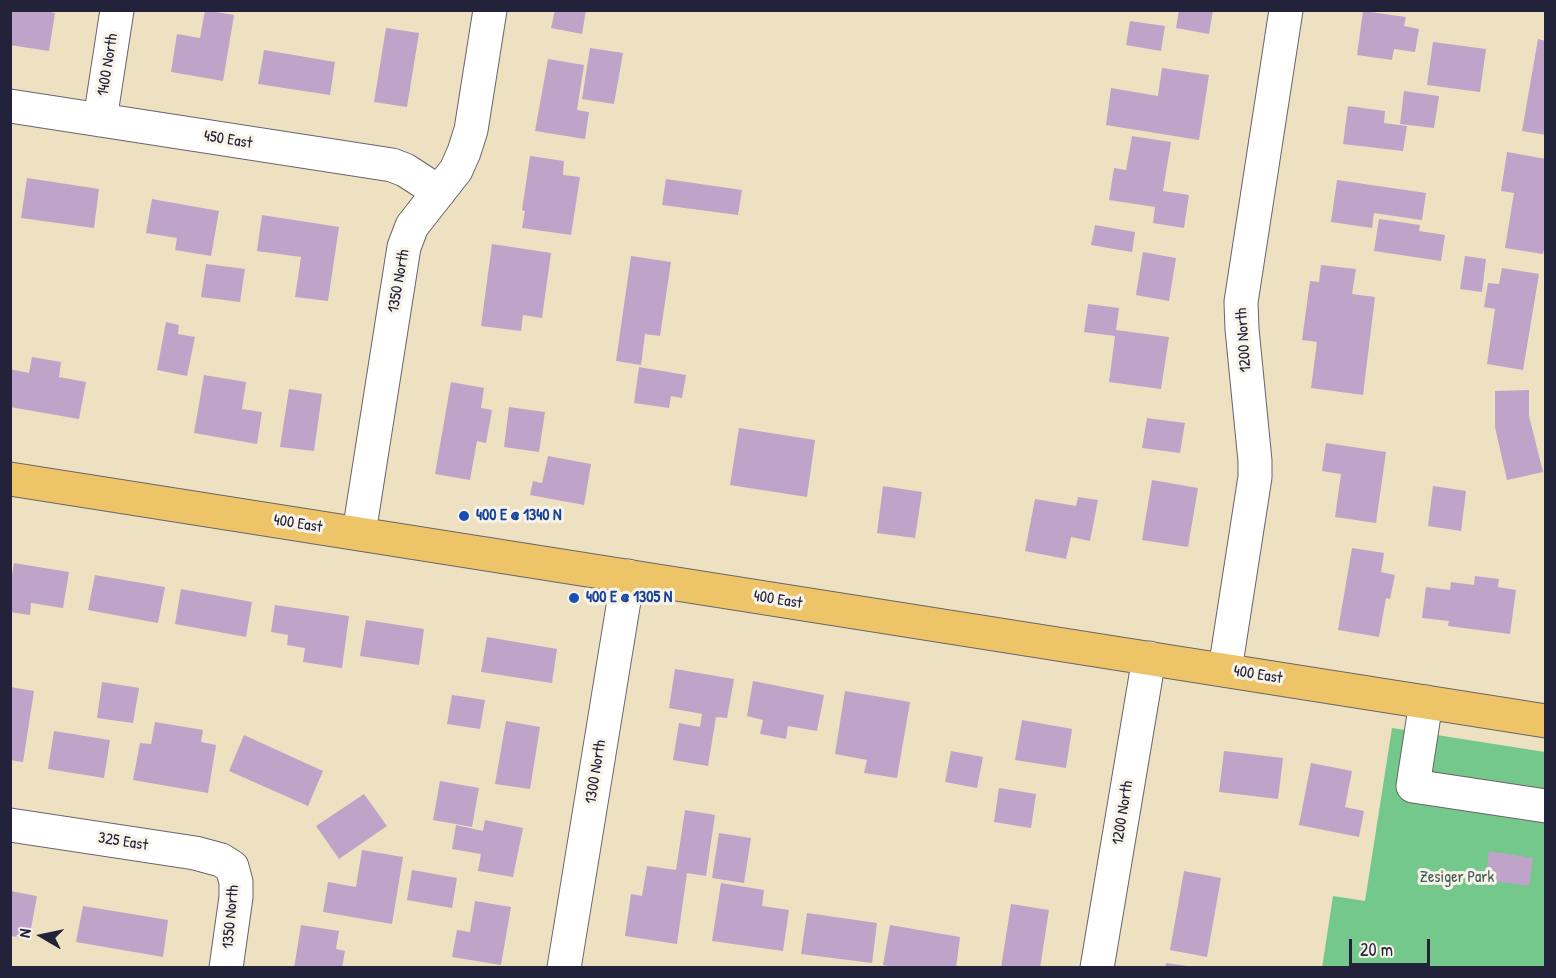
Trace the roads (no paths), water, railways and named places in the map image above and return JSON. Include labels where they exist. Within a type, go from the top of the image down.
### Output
[{"type":"main road","name":"400 East","points":[[10,478],[1545,721]]},
{"type":"street","name":"1400 North","points":[[100,120],[117,10]]},
{"type":"street","name":"1350 North","points":[[359,533],[404,247],[412,226],[456,170],[464,152],[471,130],[490,10]]},
{"type":"street","name":"1200 North","points":[[1225,670],[1255,477],[1241,302],[1287,10]]},
{"type":"street","name":"450 East","points":[[10,106],[392,165],[405,170],[439,192]]},
{"type":"street","name":"1300 North","points":[[564,968],[628,576]]},
{"type":"street","name":"1200 North","points":[[1097,968],[1149,658]]},
{"type":"street","points":[[1426,702],[1413,786],[1545,806]]},
{"type":"street","name":"325 East","points":[[10,825],[195,853],[221,860],[232,867]]},
{"type":"street","name":"1350 North","points":[[226,968],[236,897],[236,882],[232,867]]},
{"type":"place","name":"400 E @ 1340 N","points":[[464,516]]},
{"type":"place","name":"400 E @ 1305 N","points":[[574,598]]},
{"type":"park label","name":"Zesiger Park","points":[[1457,878]]}]
